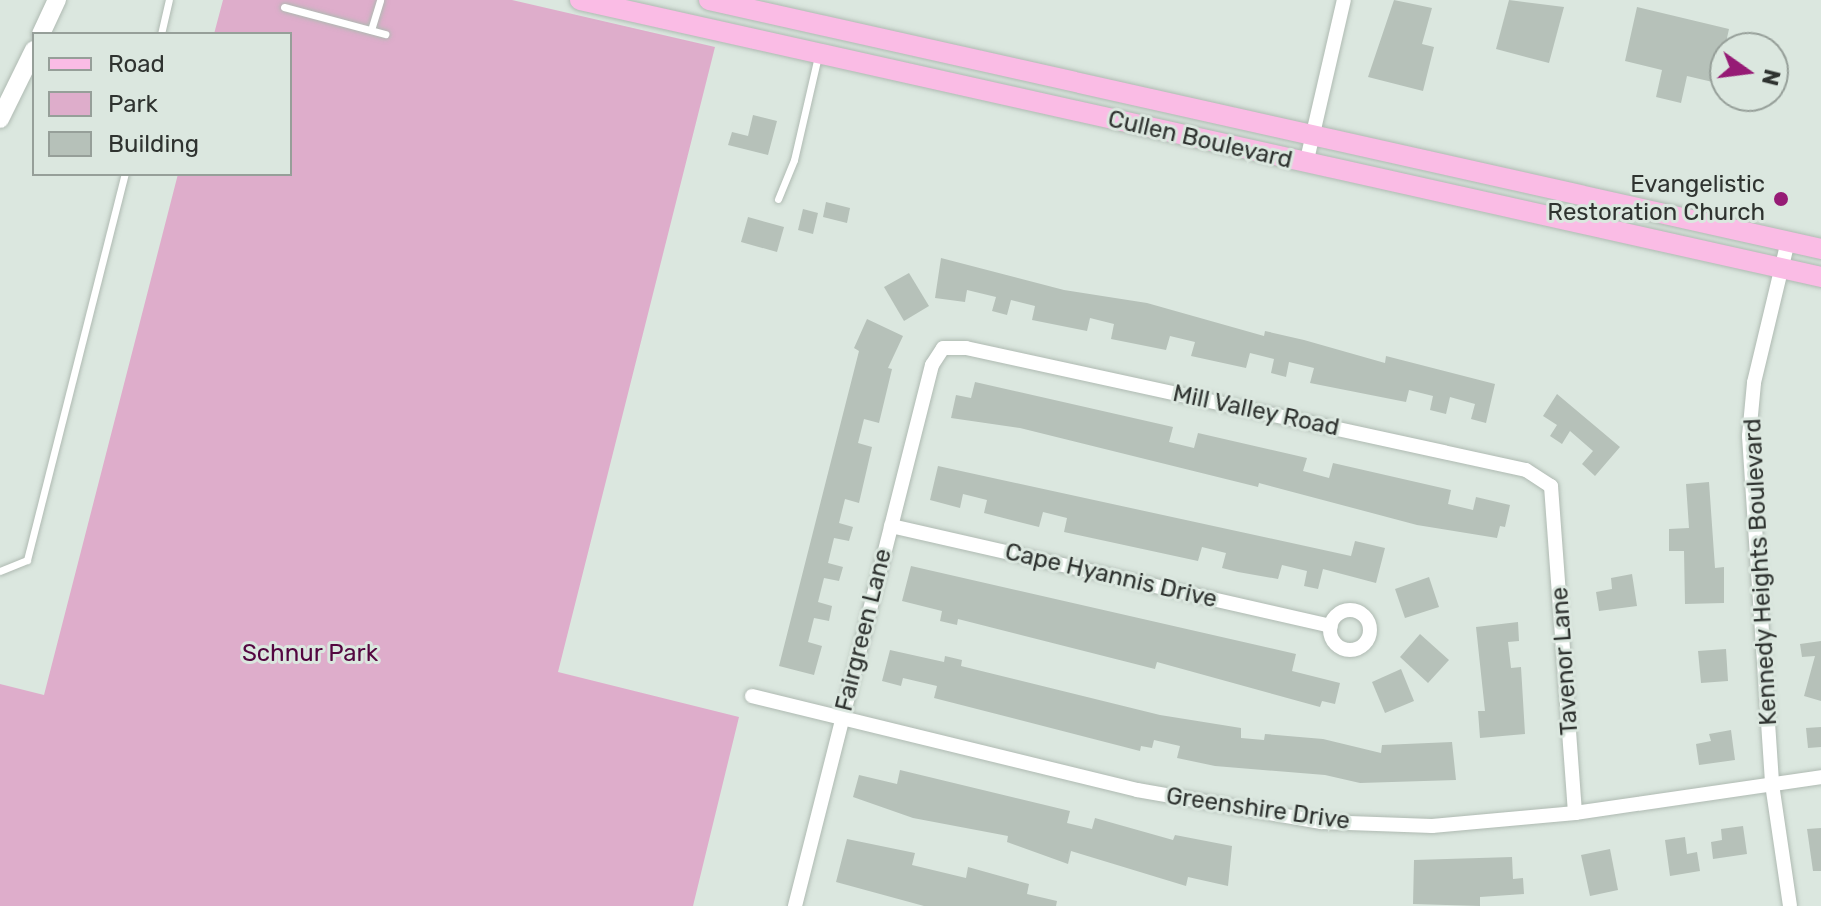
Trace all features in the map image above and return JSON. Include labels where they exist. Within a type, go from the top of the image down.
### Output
[{"type":"main road","points":[[42,32],[57,0]]},
{"type":"main road","name":"Cullen Boulevard","points":[[580,0],[1821,277]]},
{"type":"main road","points":[[700,27],[708,0]]},
{"type":"main road","name":"Cullen Boulevard","points":[[708,0],[1821,249]]},
{"type":"main road","points":[[0,119],[32,54]]},
{"type":"main road","points":[[1001,96],[1009,65]]},
{"type":"main road","points":[[1555,219],[1562,193]]},
{"type":"street","points":[[1306,164],[1344,0]]},
{"type":"street","name":"Kennedy Heights Boulevard","points":[[1788,241],[1754,383],[1749,436],[1772,784],[1790,906]]},
{"type":"street","name":"Mill Valley Road","points":[[938,355],[943,348],[966,348],[1526,470],[1551,486],[1553,509]]},
{"type":"street","name":"Fairgreen Lane","points":[[795,906],[891,526],[938,355]]},
{"type":"street","name":"Tavenor Lane","points":[[1553,509],[1575,813]]},
{"type":"street","name":"Cape Hyannis Drive","points":[[891,526],[1331,626]]},
{"type":"street","name":"Greenshire Drive","points":[[752,696],[1137,790],[1321,822],[1432,826],[1575,813],[1821,777]]},
{"type":"lane","points":[[161,32],[169,0]]},
{"type":"lane","points":[[371,30],[380,0]]},
{"type":"lane","points":[[284,7],[385,34]]},
{"type":"lane","points":[[778,199],[794,160],[818,54]]},
{"type":"lane","points":[[0,571],[27,560],[124,176]]},
{"type":"green space","name":"Schnur Park","points":[[223,0],[512,0],[715,47],[558,672],[739,717],[693,906],[0,906],[0,684],[44,695],[177,176],[292,176],[292,32],[215,32]]},
{"type":"building","points":[[1394,0],[1432,8],[1422,44],[1434,47],[1423,91],[1368,77]]},
{"type":"building","points":[[1509,0],[1564,7],[1549,63],[1496,49]]},
{"type":"building","points":[[1637,7],[1729,29],[1728,32],[1709,32],[1709,81],[1687,76],[1681,103],[1656,97],[1662,70],[1625,61]]},
{"type":"building","points":[[753,115],[777,121],[768,155],[728,145],[732,132],[748,136]]},
{"type":"building","points":[[826,202],[850,208],[847,223],[823,217]]},
{"type":"building","points":[[803,209],[818,213],[813,234],[798,230]]},
{"type":"building","points":[[748,217],[784,227],[777,252],[741,242]]},
{"type":"building","points":[[941,258],[1064,290],[1147,303],[1264,336],[1265,331],[1385,363],[1386,356],[1495,384],[1486,423],[1471,419],[1475,404],[1450,397],[1446,414],[1430,410],[1433,396],[1409,390],[1406,402],[1310,383],[1314,368],[1289,362],[1286,377],[1271,373],[1274,359],[1250,353],[1246,368],[1191,356],[1195,342],[1170,336],[1166,350],[1111,339],[1114,324],[1090,318],[1087,331],[1032,320],[1035,306],[1011,300],[1007,315],[992,311],[996,297],[967,290],[965,302],[935,298]]},
{"type":"building","points":[[909,273],[929,306],[904,321],[884,287]]},
{"type":"building","points":[[867,319],[903,336],[888,368],[892,369],[879,423],[864,419],[858,443],[872,447],[859,503],[845,499],[839,523],[853,527],[849,541],[834,538],[828,563],[843,567],[839,581],[824,578],[818,602],[832,606],[829,621],[814,618],[808,642],[822,646],[814,675],[779,666],[859,351],[854,348]]},
{"type":"building","points":[[975,382],[1173,427],[1169,442],[1194,448],[1198,433],[1307,458],[1303,471],[1329,478],[1333,463],[1451,490],[1448,504],[1473,510],[1476,497],[1510,505],[1505,527],[1500,526],[1497,538],[1417,525],[1259,483],[1258,487],[1020,428],[951,418],[956,395],[971,398]]},
{"type":"building","points":[[1557,394],[1620,447],[1595,476],[1582,464],[1593,451],[1570,431],[1562,444],[1550,436],[1557,425],[1543,416]]},
{"type":"building","points":[[938,466],[1351,556],[1355,541],[1385,548],[1376,583],[1323,569],[1318,589],[1304,586],[1307,571],[1282,565],[1278,579],[1238,572],[1222,568],[1226,553],[1202,547],[1198,561],[1064,532],[1067,518],[1043,512],[1039,527],[984,513],[987,500],[963,494],[960,508],[930,500]]},
{"type":"building","points":[[1709,482],[1715,568],[1724,567],[1724,603],[1685,604],[1684,551],[1669,551],[1669,529],[1689,528],[1686,484]]},
{"type":"building","points":[[911,566],[1296,654],[1292,671],[1340,683],[1335,704],[1322,701],[1320,707],[1157,662],[1155,669],[958,619],[957,625],[940,621],[942,611],[902,601]]},
{"type":"building","points":[[1632,574],[1637,606],[1599,611],[1596,592],[1612,589],[1611,578]]},
{"type":"building","points":[[1429,577],[1439,607],[1405,618],[1395,589]]},
{"type":"building","points":[[1518,622],[1519,641],[1508,642],[1511,668],[1521,667],[1525,734],[1480,738],[1478,711],[1485,711],[1476,627]]},
{"type":"building","points":[[1420,634],[1449,660],[1428,683],[1400,657]]},
{"type":"building","points":[[1821,641],[1821,701],[1804,696],[1815,656],[1802,657],[1800,644]]},
{"type":"building","points":[[1726,649],[1728,681],[1701,683],[1698,651]]},
{"type":"building","points":[[890,650],[944,662],[945,656],[962,660],[961,666],[1160,715],[1241,728],[1241,738],[1264,740],[1265,734],[1323,739],[1381,753],[1382,745],[1452,742],[1456,780],[1360,783],[1325,775],[1215,766],[1177,758],[1180,746],[1154,740],[1152,748],[1141,746],[1140,751],[934,698],[937,686],[903,678],[901,686],[882,681]]},
{"type":"building","points":[[1401,669],[1414,701],[1385,713],[1372,682]]},
{"type":"building","points":[[1821,727],[1821,747],[1808,748],[1806,728]]},
{"type":"building","points":[[1731,730],[1735,760],[1699,765],[1696,744],[1711,741],[1709,734]]},
{"type":"building","points":[[900,770],[1070,811],[1067,823],[1092,829],[1095,818],[1173,840],[1175,835],[1232,846],[1228,886],[1188,877],[1186,886],[1071,851],[1068,864],[1007,842],[1008,836],[913,818],[853,797],[859,775],[897,784]]},
{"type":"building","points":[[1743,826],[1747,854],[1713,859],[1711,842],[1722,840],[1721,829]]},
{"type":"building","points":[[1821,828],[1821,871],[1813,871],[1807,829]]},
{"type":"building","points":[[1685,837],[1687,854],[1697,852],[1700,871],[1670,876],[1665,840]]},
{"type":"building","points":[[847,839],[915,853],[912,865],[966,878],[968,867],[1029,884],[1027,894],[1057,901],[1056,906],[924,906],[836,882]]},
{"type":"building","points":[[1610,849],[1618,890],[1590,896],[1581,855]]},
{"type":"building","points":[[1512,857],[1513,879],[1523,878],[1524,894],[1480,897],[1480,906],[1413,904],[1414,860]]},
{"type":"place","name":"Evangelistic Restoration Church","points":[[1781,199]]}]
